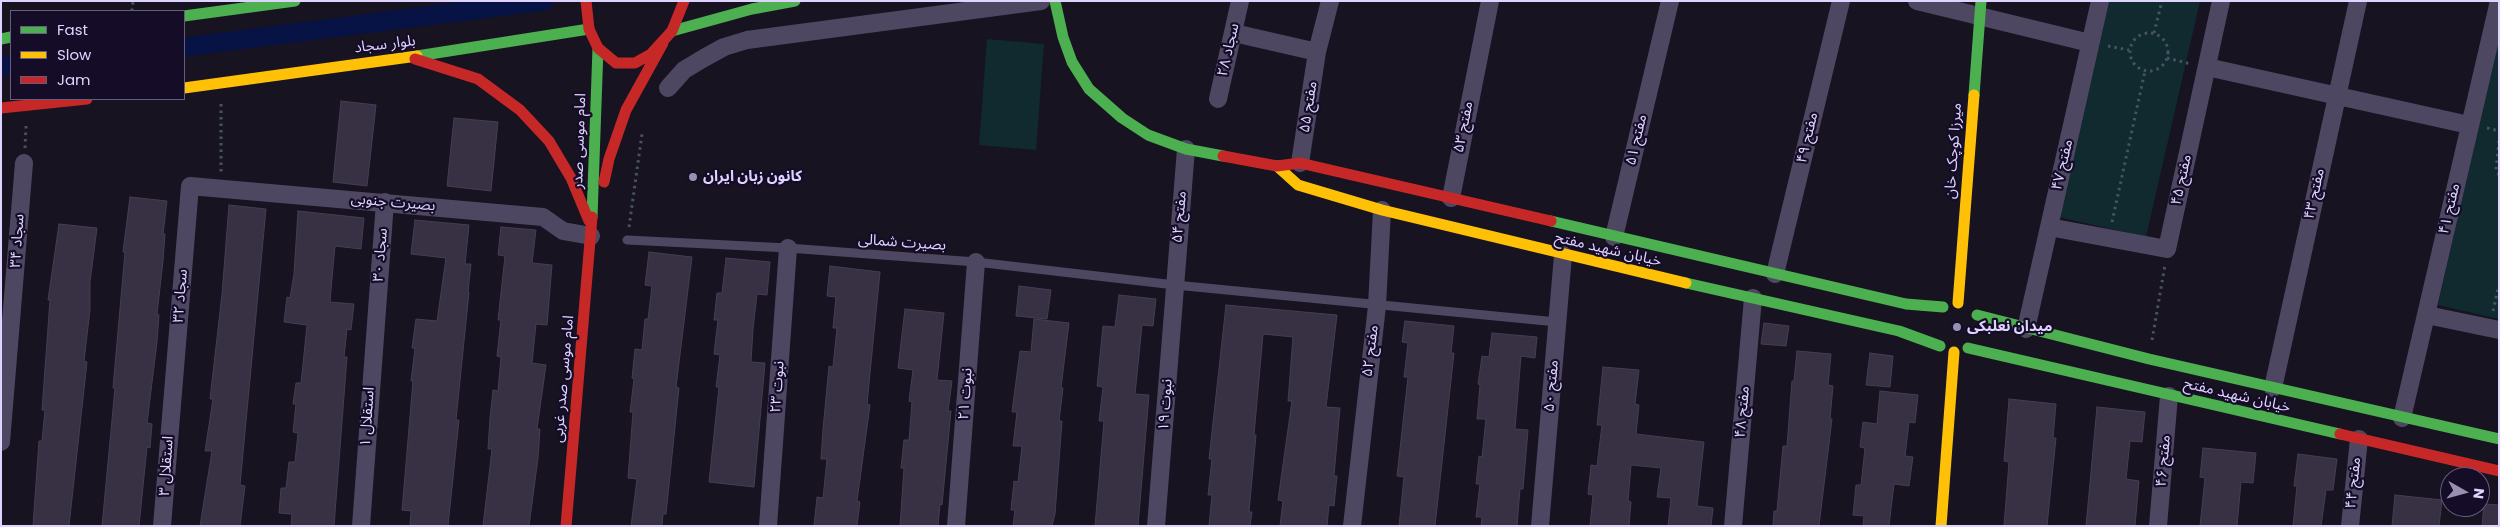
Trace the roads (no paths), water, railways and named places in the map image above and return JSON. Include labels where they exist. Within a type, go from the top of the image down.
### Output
[{"type":"street","points":[[185,16],[295,1]]},
{"type":"street","points":[[586,1],[589,29],[598,48],[616,63],[635,63],[651,54],[663,43]]},
{"type":"street","points":[[591,231],[609,160],[626,110],[663,43],[672,31],[684,1]]},
{"type":"street","points":[[672,31],[752,9],[796,1]]},
{"type":"street","points":[[668,88],[684,70],[697,62],[724,47],[747,40],[1042,1]]},
{"type":"street","name":"خیابان شهید مفتح","points":[[1055,1],[1063,37],[1072,62],[1089,89],[1122,118],[1141,130],[1186,149],[1277,166],[1300,163],[1614,238],[1906,304],[1943,307],[1958,303],[1965,305],[1976,315],[2026,329],[2273,388],[2499,439]]},
{"type":"street","name":"سجاد ۲۸","points":[[1218,99],[1240,1]]},
{"type":"street","name":"مفتح ۵۵","points":[[1300,163],[1317,52],[1330,1]]},
{"type":"street","name":"مفتح ۵۳","points":[[1451,198],[1490,1]]},
{"type":"street","name":"مفتح ۵۱","points":[[1614,238],[1670,1]]},
{"type":"street","name":"مفتح ۴۹","points":[[1775,274],[1841,1]]},
{"type":"street","points":[[1917,1],[1980,9],[2090,43]]},
{"type":"street","name":"مفتح ۴۷","points":[[2026,329],[2100,1]]},
{"type":"street","name":"مفتح ۴۵","points":[[2049,227],[2167,250],[2221,1]]},
{"type":"street","name":"مفتح ۴۳","points":[[2273,388],[2358,1]]},
{"type":"street","name":"مفتح ۴۱","points":[[2402,418],[2499,1]]},
{"type":"street","name":"میرزا کوچک خان","points":[[1958,303],[1980,9]]},
{"type":"street","name":"بلوار سجاد","points":[[185,88],[410,57],[589,29]]},
{"type":"street","points":[[1234,33],[1317,52]]},
{"type":"street","name":"امام موسی صدر","points":[[591,231],[598,48]]},
{"type":"street","points":[[410,57],[478,79],[520,110],[549,141],[571,178],[591,231]]},
{"type":"street","points":[[2207,68],[2469,125]]},
{"type":"street","points":[[1,108],[79,100]]},
{"type":"street","name":"مفتح ۵۴","points":[[1175,285],[1186,149]]},
{"type":"street","name":"سجاد ۳۴","points":[[1,442],[24,163]]},
{"type":"street","name":"خیابان شهید مفتح","points":[[1277,166],[1298,185],[1382,210],[1563,255],[1899,331],[1954,352]]},
{"type":"street","name":"بصیرت جنوبی","points":[[190,186],[543,217],[563,231],[591,231]]},
{"type":"street","name":"سجاد ۳۲","points":[[172,406],[190,186]]},
{"type":"street","name":"سجاد ۳۰","points":[[376,309],[385,202]]},
{"type":"street","name":"مفتح ۵۲","points":[[1352,526],[1354,492],[1376,306],[1382,210]]},
{"type":"street","name":"امام موسی صدر غربی","points":[[566,526],[591,231]]},
{"type":"street","name":"نبوت ۲۳","points":[[768,526],[788,248]]},
{"type":"street","name":"مفتح ۵۰","points":[[1541,521],[1563,255]]},
{"type":"street","name":"نبوت ۲۱","points":[[956,526],[976,262]]},
{"type":"street","name":"نبوت ۱۹","points":[[1156,526],[1175,285]]},
{"type":"street","name":"مفتح ۴۸","points":[[1733,526],[1753,298]]},
{"type":"street","points":[[1934,318],[1943,307]]},
{"type":"street","name":"استقلال ۱","points":[[360,526],[376,309]]},
{"type":"street","points":[[1941,526],[1954,352],[1968,348],[1979,333],[1976,315]]},
{"type":"street","points":[[2427,315],[2494,329]]},
{"type":"street","points":[[1932,333],[1940,346]]},
{"type":"street","name":"خیابان شهید مفتح","points":[[1968,348],[2499,472]]},
{"type":"street","name":"مفتح ۴۶","points":[[2158,526],[2169,396]]},
{"type":"street","name":"استقلال ۳","points":[[162,526],[172,406]]},
{"type":"street","name":"مفتح ۴۴","points":[[2350,526],[2359,439]]},
{"type":"lane","name":"بصیرت شمالی","points":[[627,240],[788,248],[976,262],[1376,306],[1557,322]]},
{"type":"waterway","points":[[185,47],[544,1]]},
{"type":"waterway","points":[[1,66],[10,65]]},
{"type":"place","name":"کانون زبان ایران","points":[[693,177]]},
{"type":"place","name":"میدان نعلبکی","points":[[1957,327]]}]
